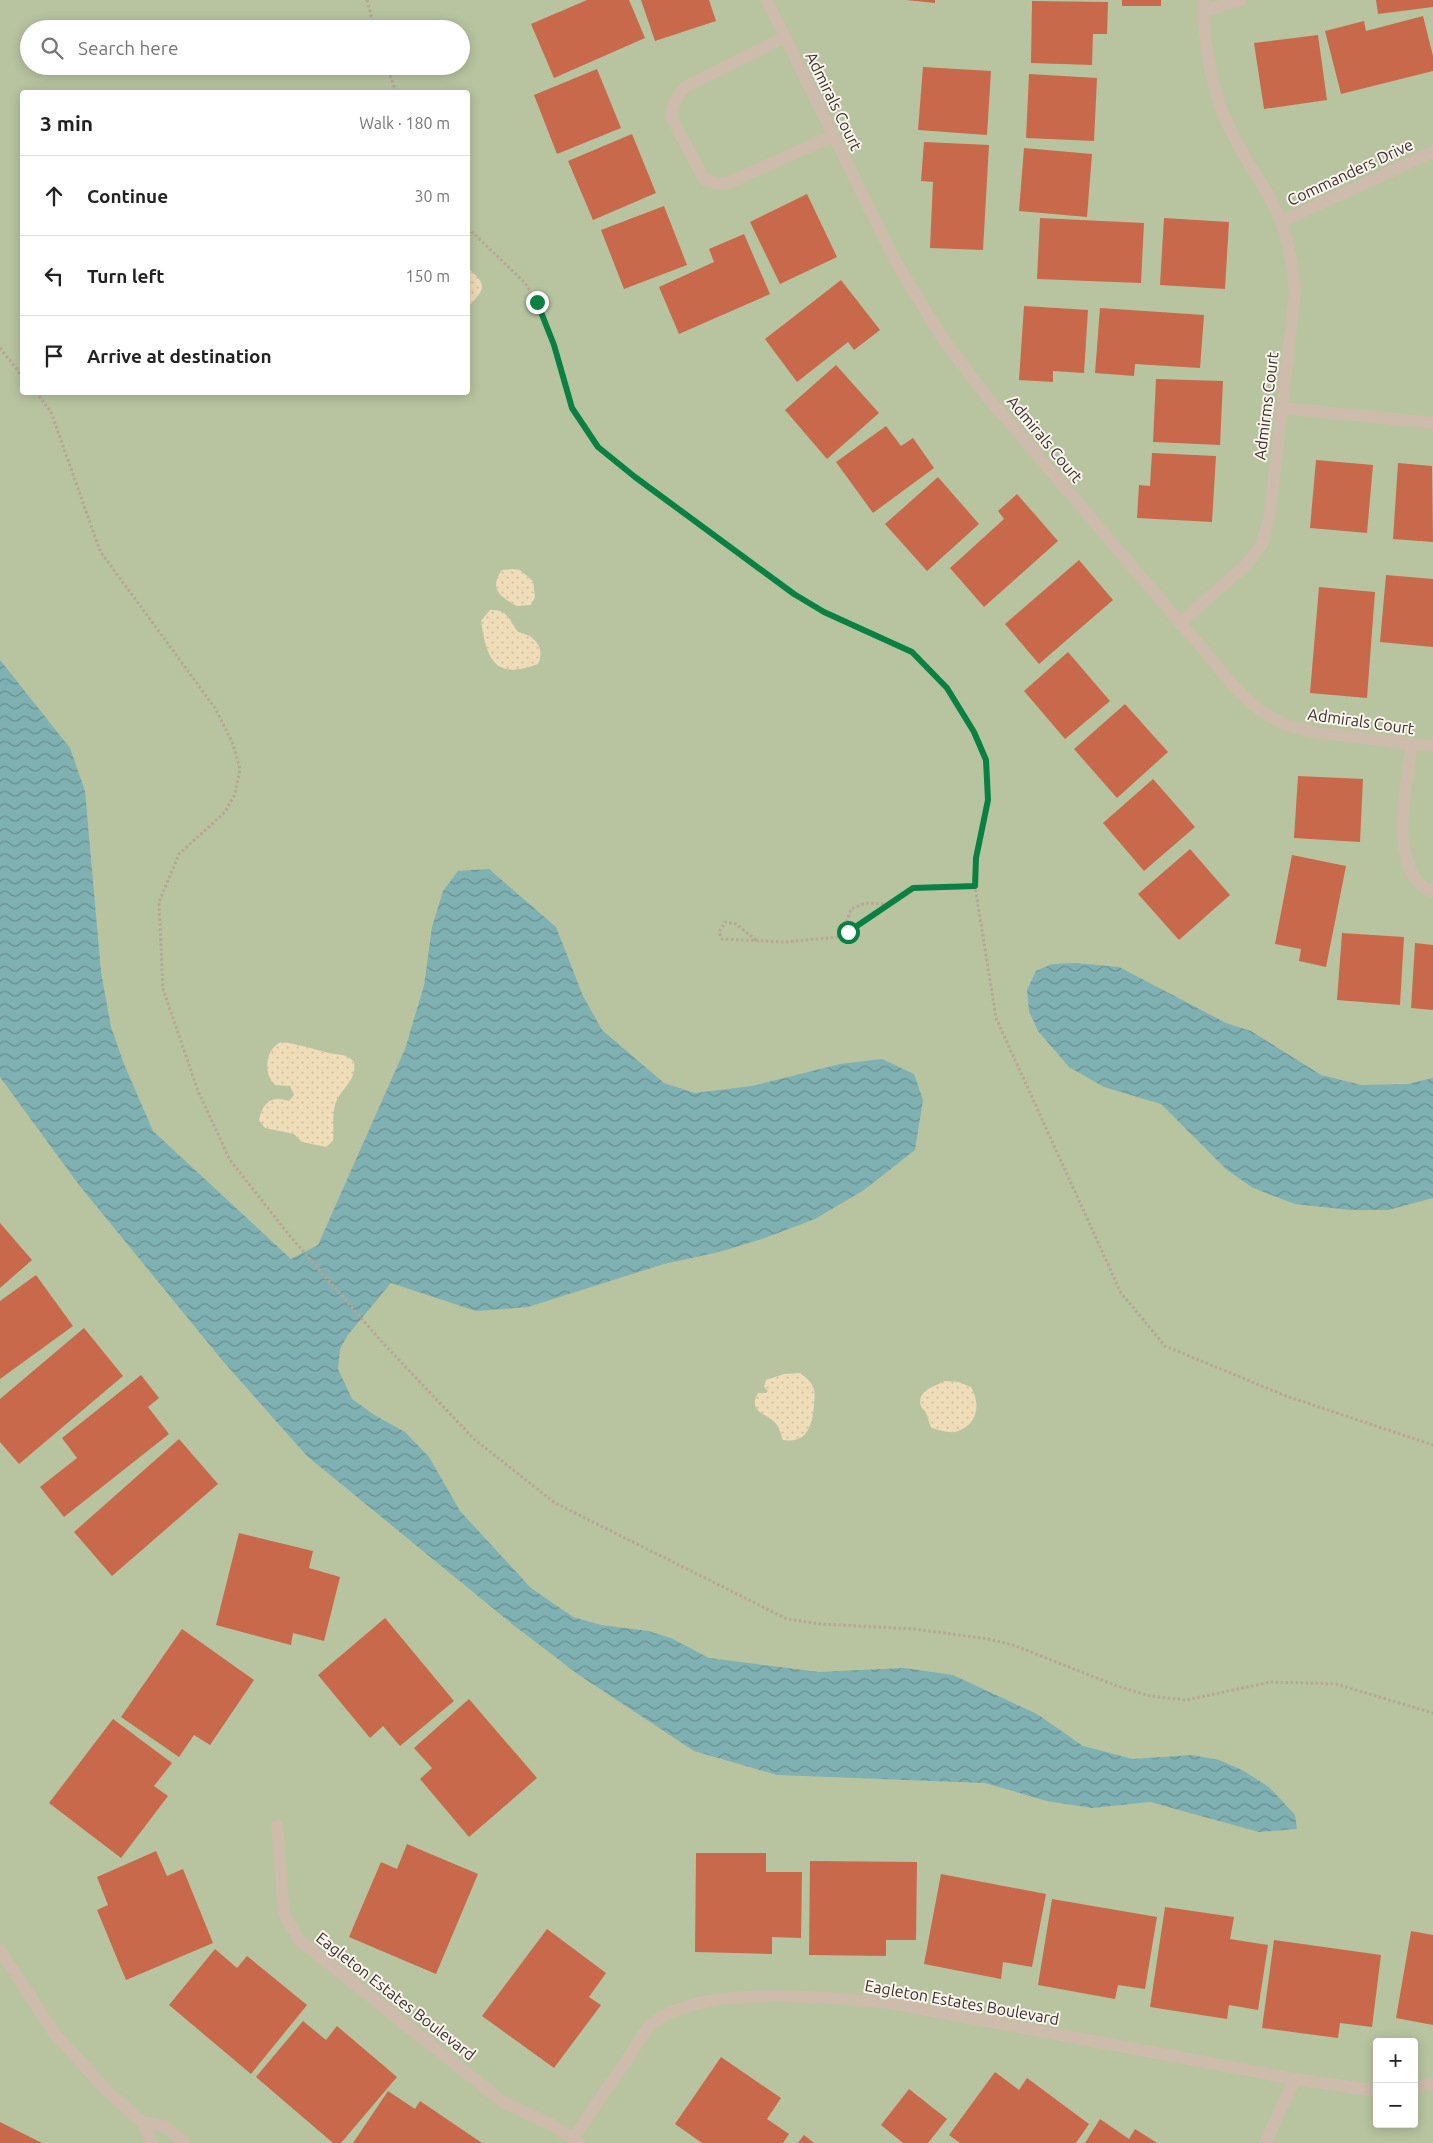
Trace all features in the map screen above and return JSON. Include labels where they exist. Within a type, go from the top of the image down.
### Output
[{"type":"street","name":"Admirals Court","points":[[767,0],[894,259],[943,339],[980,388],[1241,694],[1262,712],[1286,726],[1318,733],[1433,746]]},
{"type":"street","points":[[1203,6],[1241,0]]},
{"type":"street","name":"Admirms Court","points":[[1180,623],[1245,566],[1261,546],[1268,520],[1294,293],[1293,268],[1281,222],[1228,127],[1213,80],[1204,30],[1203,6]]},
{"type":"street","points":[[786,37],[685,87],[674,102],[671,117],[704,179],[716,183],[728,183],[833,136]]},
{"type":"street","name":"Commanders Drive","points":[[1281,222],[1433,152]]},
{"type":"street","points":[[1282,408],[1433,422]]},
{"type":"street","points":[[1412,744],[1403,817],[1404,847],[1410,871],[1423,888],[1433,892]]},
{"type":"street","name":"Eagleton Estates Boulevard","points":[[277,1826],[284,1914],[299,1940],[503,2102],[550,2124],[576,2141],[651,2024],[674,2010],[699,2001],[724,1998],[840,1999],[890,2003],[1295,2079],[1373,2090]]},
{"type":"street","points":[[0,1950],[54,2033],[107,2091],[142,2122],[152,2143]]},
{"type":"street","points":[[1265,2143],[1295,2079]]},
{"type":"street","points":[[1418,2087],[1433,2084]]},
{"type":"street","points":[[142,2122],[164,2126],[185,2143]]},
{"type":"path","points":[[367,0],[373,20]]},
{"type":"path","points":[[390,75],[395,90]]},
{"type":"path","points":[[470,230],[525,283],[537,302],[554,345],[572,408],[598,447],[635,477],[794,594],[824,612],[912,652],[947,688],[974,732],[986,760],[988,800],[976,858],[975,886],[996,1018],[1121,1293],[1165,1346],[1286,1396],[1433,1445]]},
{"type":"path","points":[[0,348],[20,373]]},
{"type":"path","points":[[38,395],[52,412],[100,550],[215,708],[233,744],[240,769],[235,794],[225,812],[180,854],[159,902],[163,989],[198,1091],[230,1160],[290,1236],[381,1341],[474,1439],[555,1503],[787,1619],[821,1624],[914,1629],[988,1639],[1013,1645],[1117,1686],[1150,1696],[1186,1700],[1270,1682],[1336,1684],[1433,1713]]},
{"type":"path","points":[[756,940],[736,924],[725,922],[719,932],[722,939],[756,940],[794,941],[839,937],[913,888],[975,886]]},
{"type":"path","points":[[848,932],[847,920],[851,909],[866,903],[890,904]]},
{"type":"green space","points":[[0,0],[1433,0],[1433,2143],[0,2143]]},
{"type":"sand","points":[[470,270],[481,284],[481,292],[470,305]]},
{"type":"sand","points":[[502,570],[520,570],[533,581],[535,597],[531,605],[517,606],[498,592],[496,582]]},
{"type":"sand","points":[[490,610],[504,613],[518,632],[529,636],[537,643],[540,652],[538,664],[512,670],[496,664],[486,647],[481,621]]},
{"type":"sand","points":[[281,1042],[344,1055],[354,1062],[351,1080],[337,1099],[335,1105],[333,1141],[326,1147],[302,1142],[294,1134],[265,1128],[259,1120],[266,1104],[277,1099],[289,1101],[294,1095],[290,1086],[275,1085],[267,1068],[272,1050]]},
{"type":"sand","points":[[800,1373],[809,1381],[814,1389],[812,1420],[810,1427],[803,1436],[791,1441],[783,1440],[777,1425],[757,1409],[755,1400],[758,1393],[766,1393],[768,1391],[764,1387],[766,1380],[784,1374]]},
{"type":"sand","points":[[945,1381],[958,1382],[971,1387],[976,1400],[973,1420],[963,1429],[955,1432],[946,1432],[932,1428],[920,1401],[921,1396],[927,1390]]},
{"type":"water","points":[[0,660],[70,748],[85,791],[101,972],[111,1027],[124,1064],[153,1131],[291,1259],[318,1245],[405,1049],[424,986],[432,927],[443,891],[458,871],[489,869],[556,927],[583,996],[602,1030],[664,1083],[695,1093],[752,1086],[840,1064],[882,1059],[914,1074],[923,1100],[915,1150],[864,1190],[815,1219],[762,1239],[719,1252],[664,1264],[528,1307],[476,1311],[391,1283],[347,1336],[340,1349],[338,1369],[352,1399],[376,1416],[405,1432],[429,1457],[460,1511],[531,1588],[573,1617],[601,1625],[648,1631],[671,1638],[709,1658],[819,1672],[904,1668],[953,1675],[1037,1714],[1083,1746],[1133,1759],[1192,1755],[1219,1760],[1242,1770],[1269,1787],[1295,1815],[1297,1829],[1259,1832],[1150,1802],[1092,1808],[1047,1801],[985,1783],[777,1775],[694,1751],[579,1675],[512,1624],[307,1456],[222,1360],[79,1185],[0,1077]]},
{"type":"water","points":[[1076,963],[1119,967],[1226,1023],[1251,1031],[1321,1075],[1361,1085],[1408,1084],[1433,1078],[1433,1198],[1388,1210],[1351,1210],[1295,1204],[1253,1188],[1227,1170],[1161,1104],[1104,1087],[1069,1067],[1038,1031],[1029,1011],[1027,990],[1036,971],[1052,964]]},
{"type":"building","points":[[587,0],[629,0],[645,38],[554,78],[531,24]]},
{"type":"building","points":[[641,0],[709,0],[716,21],[655,41]]},
{"type":"building","points":[[906,0],[935,0],[935,3]]},
{"type":"building","points":[[1122,0],[1161,0],[1161,6],[1122,6]]},
{"type":"building","points":[[1376,0],[1433,0],[1433,7],[1378,14]]},
{"type":"building","points":[[1032,1],[1108,2],[1107,34],[1093,34],[1092,65],[1031,63]]},
{"type":"building","points":[[1423,16],[1433,56],[1433,71],[1341,94],[1325,31],[1364,21],[1366,31]]},
{"type":"building","points":[[1318,35],[1327,100],[1264,109],[1254,43]]},
{"type":"building","points":[[923,67],[991,71],[987,135],[918,130]]},
{"type":"building","points":[[597,69],[621,128],[557,154],[534,95]]},
{"type":"building","points":[[1029,74],[1097,78],[1094,141],[1026,138]]},
{"type":"building","points":[[632,134],[656,193],[593,220],[568,161]]},
{"type":"building","points":[[924,142],[989,145],[983,250],[930,248],[933,182],[921,181]]},
{"type":"building","points":[[1024,148],[1092,154],[1087,217],[1019,211]]},
{"type":"building","points":[[807,194],[837,257],[780,284],[750,222]]},
{"type":"building","points":[[664,206],[687,265],[624,289],[601,230]]},
{"type":"building","points":[[1040,218],[1144,223],[1141,283],[1037,279]]},
{"type":"building","points":[[1164,218],[1229,222],[1225,289],[1160,285]]},
{"type":"building","points":[[744,234],[770,294],[679,334],[659,287],[714,262],[709,249]]},
{"type":"building","points":[[841,280],[880,330],[854,350],[848,342],[797,382],[765,339]]},
{"type":"building","points":[[1024,306],[1088,310],[1084,373],[1053,371],[1053,382],[1019,380]]},
{"type":"building","points":[[1100,308],[1204,315],[1200,368],[1135,364],[1134,376],[1095,373]]},
{"type":"building","points":[[836,365],[879,413],[827,459],[785,410]]},
{"type":"building","points":[[1156,379],[1223,381],[1220,445],[1153,442]]},
{"type":"building","points":[[886,426],[901,446],[913,438],[934,468],[873,513],[836,462]]},
{"type":"building","points":[[1152,453],[1216,456],[1212,522],[1137,518],[1139,485],[1150,486]]},
{"type":"building","points":[[1316,460],[1373,465],[1367,533],[1310,528]]},
{"type":"building","points":[[1398,463],[1432,466],[1433,542],[1393,539]]},
{"type":"building","points":[[938,477],[979,524],[927,571],[885,524]]},
{"type":"building","points":[[1017,494],[1058,541],[984,607],[950,568],[1004,519],[998,511]]},
{"type":"building","points":[[1079,560],[1113,600],[1039,664],[1005,624]]},
{"type":"building","points":[[1386,575],[1433,579],[1433,647],[1380,642]]},
{"type":"building","points":[[1319,587],[1375,592],[1367,698],[1310,693]]},
{"type":"building","points":[[1068,652],[1110,701],[1065,739],[1024,691]]},
{"type":"building","points":[[1125,704],[1168,752],[1117,798],[1074,749]]},
{"type":"building","points":[[1298,776],[1363,779],[1360,842],[1294,838]]},
{"type":"building","points":[[1153,779],[1195,827],[1144,871],[1103,823]]},
{"type":"building","points":[[1190,849],[1230,895],[1179,940],[1138,894]]},
{"type":"building","points":[[1292,855],[1346,866],[1326,967],[1299,961],[1301,949],[1275,944]]},
{"type":"building","points":[[1342,933],[1404,937],[1400,1005],[1337,1000]]},
{"type":"building","points":[[1415,943],[1433,945],[1433,1010],[1411,1008]]},
{"type":"building","points":[[0,1223],[32,1260],[0,1288]]},
{"type":"building","points":[[36,1275],[73,1326],[0,1379],[0,1301]]},
{"type":"building","points":[[84,1328],[123,1376],[19,1464],[0,1442],[0,1399]]},
{"type":"building","points":[[141,1375],[159,1398],[148,1407],[169,1434],[64,1517],[40,1487],[77,1458],[62,1438]]},
{"type":"building","points":[[179,1439],[218,1484],[112,1576],[74,1532]]},
{"type":"building","points":[[239,1533],[313,1551],[309,1568],[340,1577],[324,1641],[293,1633],[291,1645],[216,1625]]},
{"type":"building","points":[[385,1618],[454,1701],[400,1746],[383,1726],[370,1738],[318,1675]]},
{"type":"building","points":[[182,1629],[254,1680],[210,1745],[194,1735],[179,1757],[121,1717]]},
{"type":"building","points":[[469,1699],[537,1778],[469,1837],[420,1779],[432,1768],[414,1748]]},
{"type":"building","points":[[113,1719],[172,1763],[154,1786],[168,1796],[121,1858],[49,1803]]},
{"type":"building","points":[[407,1844],[478,1874],[436,1974],[349,1937],[381,1862],[397,1869]]},
{"type":"building","points":[[156,1851],[167,1876],[183,1869],[213,1943],[126,1980],[97,1910],[108,1905],[97,1877]]},
{"type":"building","points":[[696,1853],[766,1853],[766,1872],[802,1872],[801,1938],[772,1937],[772,1954],[695,1952]]},
{"type":"building","points":[[810,1861],[917,1862],[916,1940],[886,1940],[886,1956],[809,1955]]},
{"type":"building","points":[[941,1874],[1046,1894],[1032,1967],[1003,1962],[1001,1979],[924,1964]]},
{"type":"building","points":[[1052,1899],[1157,1917],[1145,1989],[1118,1985],[1115,1999],[1038,1985]]},
{"type":"building","points":[[1165,1907],[1234,1917],[1230,1939],[1268,1945],[1258,2010],[1229,2005],[1227,2019],[1150,2007]]},
{"type":"building","points":[[547,1929],[606,1973],[589,1997],[601,2005],[554,2068],[482,2016]]},
{"type":"building","points":[[1411,1931],[1433,1935],[1433,2025],[1396,2018]]},
{"type":"building","points":[[1274,1940],[1381,1955],[1372,2027],[1340,2023],[1338,2038],[1262,2028]]},
{"type":"building","points":[[215,1949],[237,1968],[247,1956],[307,2005],[251,2074],[169,2005]]},
{"type":"building","points":[[303,2021],[326,2040],[337,2026],[397,2077],[341,2143],[333,2143],[256,2077]]},
{"type":"building","points":[[721,2057],[781,2098],[767,2119],[789,2134],[783,2143],[702,2143],[675,2124]]},
{"type":"building","points":[[995,2072],[1019,2090],[1027,2078],[1089,2124],[1076,2143],[960,2143],[949,2135]]},
{"type":"building","points":[[909,2089],[947,2119],[928,2143],[903,2143],[881,2125]]},
{"type":"building","points":[[388,2091],[415,2109],[420,2101],[482,2143],[353,2143]]},
{"type":"building","points":[[1100,2119],[1129,2139],[1135,2129],[1157,2143],[1085,2143]]},
{"type":"building","points":[[0,2122],[42,2143],[0,2143]]},
{"type":"building","points":[[804,2135],[814,2143],[798,2143]]},
{"type":"route","points":[[537,302],[554,345],[572,408],[598,447],[635,477],[794,594],[824,612],[912,652],[947,688],[974,732],[986,760],[988,800],[976,858],[975,886],[913,888],[848,932]]}]
